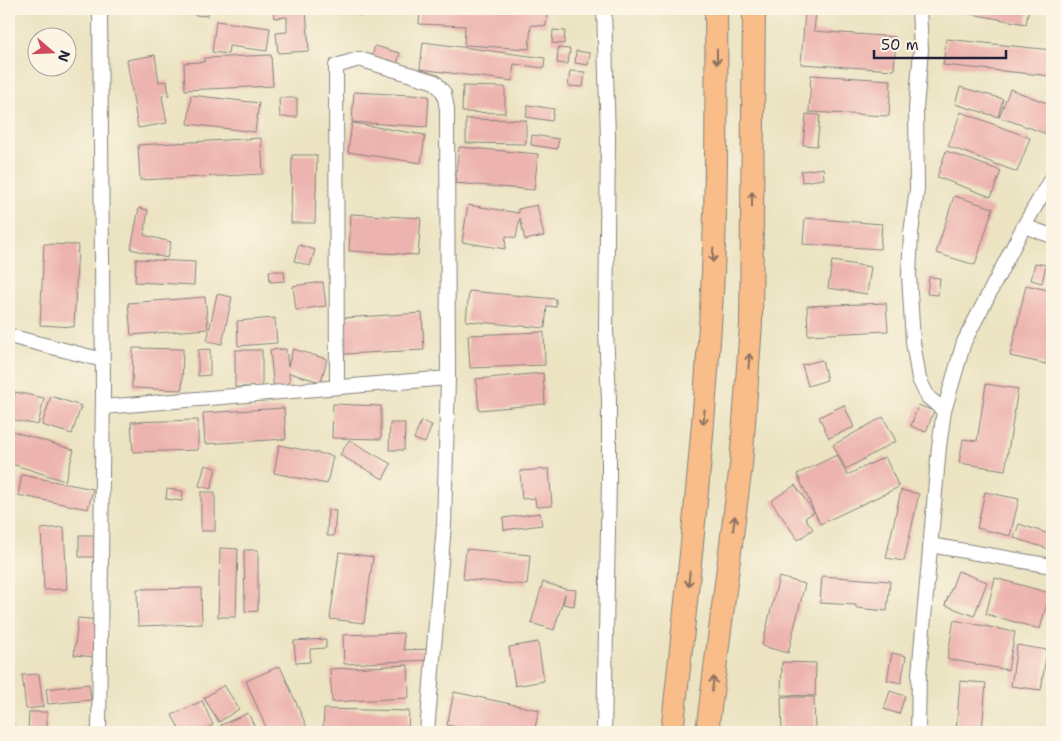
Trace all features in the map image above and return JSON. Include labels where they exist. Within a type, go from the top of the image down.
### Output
[{"type":"main road","points":[[672,732],[704,419],[712,291],[717,124],[716,9]]},
{"type":"main road","points":[[707,732],[741,466],[751,324],[754,9]]},
{"type":"street","points":[[99,732],[103,407],[100,9]]},
{"type":"street","points":[[604,9],[608,138],[606,330],[609,400],[609,480],[604,732]]},
{"type":"street","points":[[919,9],[921,50],[916,108],[917,189],[911,233],[910,295],[913,342],[919,379],[928,397],[944,411]]},
{"type":"street","points":[[337,388],[336,66],[359,59],[435,82],[444,93],[447,109],[448,378],[444,525],[427,732]]},
{"type":"street","points":[[918,732],[918,674],[944,411],[964,342],[1024,226],[1052,177]]},
{"type":"street","points":[[1024,226],[1052,236]]},
{"type":"street","points":[[9,336],[102,360]]},
{"type":"street","points":[[103,407],[448,378]]},
{"type":"street","points":[[930,545],[1052,566]]},
{"type":"building","points":[[195,9],[209,9],[208,16],[194,15]]},
{"type":"building","points":[[273,9],[306,9],[309,51],[278,53],[276,33],[287,32],[287,17],[274,18]]},
{"type":"building","points":[[339,9],[364,9],[362,16]]},
{"type":"building","points":[[420,9],[547,9],[546,26],[531,25],[529,49],[464,45],[465,26],[419,24]]},
{"type":"building","points":[[955,9],[1029,9],[1026,24],[955,11]]},
{"type":"building","points":[[805,12],[816,12],[814,31],[896,37],[894,70],[801,64]]},
{"type":"building","points":[[216,21],[270,28],[267,51],[229,46],[228,54],[212,52]]},
{"type":"building","points":[[553,30],[565,31],[564,44],[552,43]]},
{"type":"building","points":[[946,39],[1052,50],[1052,76],[943,65]]},
{"type":"building","points":[[423,42],[545,58],[544,68],[514,64],[512,81],[420,69]]},
{"type":"building","points":[[375,46],[400,53],[397,64],[372,56]]},
{"type":"building","points":[[558,48],[570,49],[568,64],[557,63]]},
{"type":"building","points":[[576,51],[590,53],[588,65],[575,63]]},
{"type":"building","points":[[155,55],[159,82],[167,81],[169,95],[162,96],[167,123],[138,128],[127,60]]},
{"type":"building","points":[[271,55],[273,86],[185,90],[184,63],[204,62],[204,58]]},
{"type":"building","points":[[570,71],[585,72],[583,87],[568,86]]},
{"type":"building","points":[[811,75],[891,80],[889,116],[809,112]]},
{"type":"building","points":[[463,86],[505,87],[505,113],[462,112]]},
{"type":"building","points":[[960,87],[1003,99],[998,117],[955,104]]},
{"type":"building","points":[[1010,89],[1052,105],[1052,129],[1050,135],[999,117]]},
{"type":"building","points":[[354,92],[429,96],[427,127],[352,122]]},
{"type":"building","points":[[191,95],[259,103],[255,132],[188,124]]},
{"type":"building","points":[[279,98],[297,98],[297,117],[280,117]]},
{"type":"building","points":[[528,105],[554,109],[552,121],[526,117]]},
{"type":"building","points":[[961,112],[1030,138],[1017,172],[948,146]]},
{"type":"building","points":[[806,114],[820,115],[817,146],[803,145]]},
{"type":"building","points":[[466,119],[526,120],[526,144],[466,143]]},
{"type":"building","points":[[352,123],[425,135],[421,163],[348,152]]},
{"type":"building","points":[[532,135],[559,139],[557,149],[531,145]]},
{"type":"building","points":[[261,138],[263,174],[140,180],[138,145]]},
{"type":"building","points":[[459,147],[538,154],[534,190],[455,183]]},
{"type":"building","points":[[946,151],[1001,171],[991,197],[937,177]]},
{"type":"building","points":[[292,155],[317,155],[315,223],[291,223]]},
{"type":"building","points":[[823,168],[824,179],[802,182],[801,171]]},
{"type":"building","points":[[954,196],[993,208],[975,265],[936,253]]},
{"type":"building","points":[[468,205],[519,213],[518,209],[537,205],[544,236],[525,240],[520,218],[516,238],[506,236],[505,249],[462,242]]},
{"type":"building","points":[[139,208],[148,210],[144,235],[171,242],[167,258],[131,249]]},
{"type":"building","points":[[351,214],[421,218],[418,255],[349,251]]},
{"type":"building","points":[[805,218],[882,224],[880,249],[803,244]]},
{"type":"building","points":[[44,244],[78,245],[74,327],[40,325]]},
{"type":"building","points":[[299,245],[315,250],[310,266],[294,261]]},
{"type":"building","points":[[136,259],[195,262],[194,285],[135,282]]},
{"type":"building","points":[[832,261],[871,267],[867,294],[828,288]]},
{"type":"building","points":[[1035,263],[1046,265],[1042,283],[1031,280]]},
{"type":"building","points":[[269,271],[284,271],[285,281],[270,282]]},
{"type":"building","points":[[929,277],[940,278],[938,295],[927,294]]},
{"type":"building","points":[[323,282],[326,306],[296,310],[293,286]]},
{"type":"building","points":[[1026,285],[1052,291],[1052,335],[1046,364],[1010,356]]},
{"type":"building","points":[[469,291],[556,299],[556,307],[547,306],[545,328],[466,321]]},
{"type":"building","points":[[217,294],[232,297],[222,344],[207,341]]},
{"type":"building","points":[[205,297],[208,329],[131,335],[128,303]]},
{"type":"building","points":[[886,303],[888,331],[808,335],[807,306]]},
{"type":"building","points":[[422,313],[424,350],[344,354],[342,318]]},
{"type":"building","points":[[275,318],[277,343],[238,346],[237,321]]},
{"type":"building","points":[[544,332],[545,365],[470,368],[468,335]]},
{"type":"building","points":[[133,348],[183,349],[182,390],[132,388]]},
{"type":"building","points":[[210,349],[210,375],[198,376],[198,350]]},
{"type":"building","points":[[286,349],[288,366],[293,349],[327,359],[321,382],[289,373],[290,388],[274,390],[270,350]]},
{"type":"building","points":[[235,350],[262,350],[262,387],[235,387]]},
{"type":"building","points":[[822,360],[827,380],[808,386],[802,365]]},
{"type":"building","points":[[543,373],[545,404],[479,410],[476,379]]},
{"type":"building","points":[[986,384],[1018,389],[1005,470],[959,463],[963,439],[977,441]]},
{"type":"building","points":[[15,392],[44,398],[38,425],[9,419]]},
{"type":"building","points":[[51,396],[81,406],[72,434],[42,425]]},
{"type":"building","points":[[333,404],[381,406],[381,439],[332,438]]},
{"type":"building","points":[[844,405],[854,427],[829,438],[819,417]]},
{"type":"building","points":[[918,405],[934,411],[926,432],[911,426]]},
{"type":"building","points":[[284,408],[286,439],[205,444],[203,413]]},
{"type":"building","points":[[883,417],[896,441],[846,469],[833,445]]},
{"type":"building","points":[[198,420],[198,450],[133,452],[131,422]]},
{"type":"building","points":[[421,421],[432,425],[425,443],[414,439]]},
{"type":"building","points":[[390,423],[405,423],[404,450],[389,450]]},
{"type":"building","points":[[12,431],[74,450],[65,481],[9,463],[9,440]]},
{"type":"building","points":[[349,440],[391,464],[383,479],[340,455]]},
{"type":"building","points":[[279,445],[333,456],[327,484],[274,473]]},
{"type":"building","points":[[837,455],[847,475],[885,457],[899,487],[820,524],[797,474]]},
{"type":"building","points":[[205,465],[216,468],[211,489],[199,486]]},
{"type":"building","points":[[549,469],[552,506],[536,507],[535,498],[522,499],[520,471]]},
{"type":"building","points":[[22,475],[93,489],[88,509],[18,495]]},
{"type":"building","points":[[795,485],[814,512],[805,518],[813,529],[798,540],[771,501]]},
{"type":"building","points":[[167,489],[183,491],[182,501],[166,499]]},
{"type":"building","points":[[901,490],[919,494],[904,561],[886,558]]},
{"type":"building","points":[[201,492],[215,492],[215,531],[201,531]]},
{"type":"building","points":[[985,492],[1019,499],[1010,536],[977,528]]},
{"type":"building","points":[[328,510],[336,511],[334,536],[327,536]]},
{"type":"building","points":[[540,513],[542,525],[504,530],[503,518]]},
{"type":"building","points":[[1019,524],[1052,535],[1052,550],[1014,538]]},
{"type":"building","points":[[64,527],[67,589],[44,590],[41,529]]},
{"type":"building","points":[[79,535],[94,535],[94,557],[79,557]]},
{"type":"building","points":[[220,548],[238,549],[236,617],[218,617]]},
{"type":"building","points":[[466,549],[530,555],[527,585],[463,579]]},
{"type":"building","points":[[244,550],[258,550],[258,611],[245,612]]},
{"type":"building","points":[[339,552],[373,557],[364,623],[330,619]]},
{"type":"building","points":[[958,571],[987,582],[974,616],[945,605]]},
{"type":"building","points":[[822,576],[890,581],[887,611],[856,608],[856,605],[820,603]]},
{"type":"building","points":[[779,577],[805,584],[788,653],[762,646]]},
{"type":"building","points":[[995,578],[1050,593],[1040,629],[986,614]]},
{"type":"building","points":[[543,582],[565,589],[576,590],[574,606],[563,604],[565,594],[554,630],[531,623]]},
{"type":"building","points":[[201,588],[202,624],[138,626],[137,589]]},
{"type":"building","points":[[78,618],[100,620],[96,657],[74,655]]},
{"type":"building","points":[[954,620],[1015,632],[1008,670],[947,659]]},
{"type":"building","points":[[403,633],[404,650],[430,649],[430,660],[344,664],[343,635]]},
{"type":"building","points":[[326,639],[326,648],[310,649],[310,662],[296,663],[294,641]]},
{"type":"building","points":[[538,642],[544,681],[515,686],[509,647]]},
{"type":"building","points":[[1017,645],[1047,650],[1041,690],[1011,686]]},
{"type":"building","points":[[892,653],[906,656],[901,683],[887,680]]},
{"type":"building","points":[[782,662],[816,663],[815,696],[781,695]]},
{"type":"building","points":[[408,665],[409,698],[332,702],[330,669]]},
{"type":"building","points":[[280,666],[309,732],[268,732],[246,681]]},
{"type":"building","points":[[39,674],[43,707],[26,709],[22,675]]},
{"type":"building","points":[[960,681],[986,683],[982,732],[956,732]]},
{"type":"building","points":[[89,684],[91,700],[48,704],[46,689]]},
{"type":"building","points":[[224,685],[239,709],[219,722],[204,698]]},
{"type":"building","points":[[890,691],[905,696],[899,714],[884,709]]},
{"type":"building","points":[[454,692],[539,710],[534,732],[483,732],[447,725]]},
{"type":"building","points":[[781,697],[814,697],[815,732],[782,732]]},
{"type":"building","points":[[202,701],[213,725],[199,732],[181,732],[172,715]]},
{"type":"building","points":[[324,709],[409,711],[408,732],[323,732]]},
{"type":"building","points":[[29,712],[47,712],[47,732],[28,732]]},
{"type":"building","points":[[248,713],[257,732],[224,732],[221,725]]},
{"type":"building","points":[[9,715],[14,732],[9,732]]},
{"type":"building","points":[[94,728],[94,732],[77,732],[77,731]]}]
